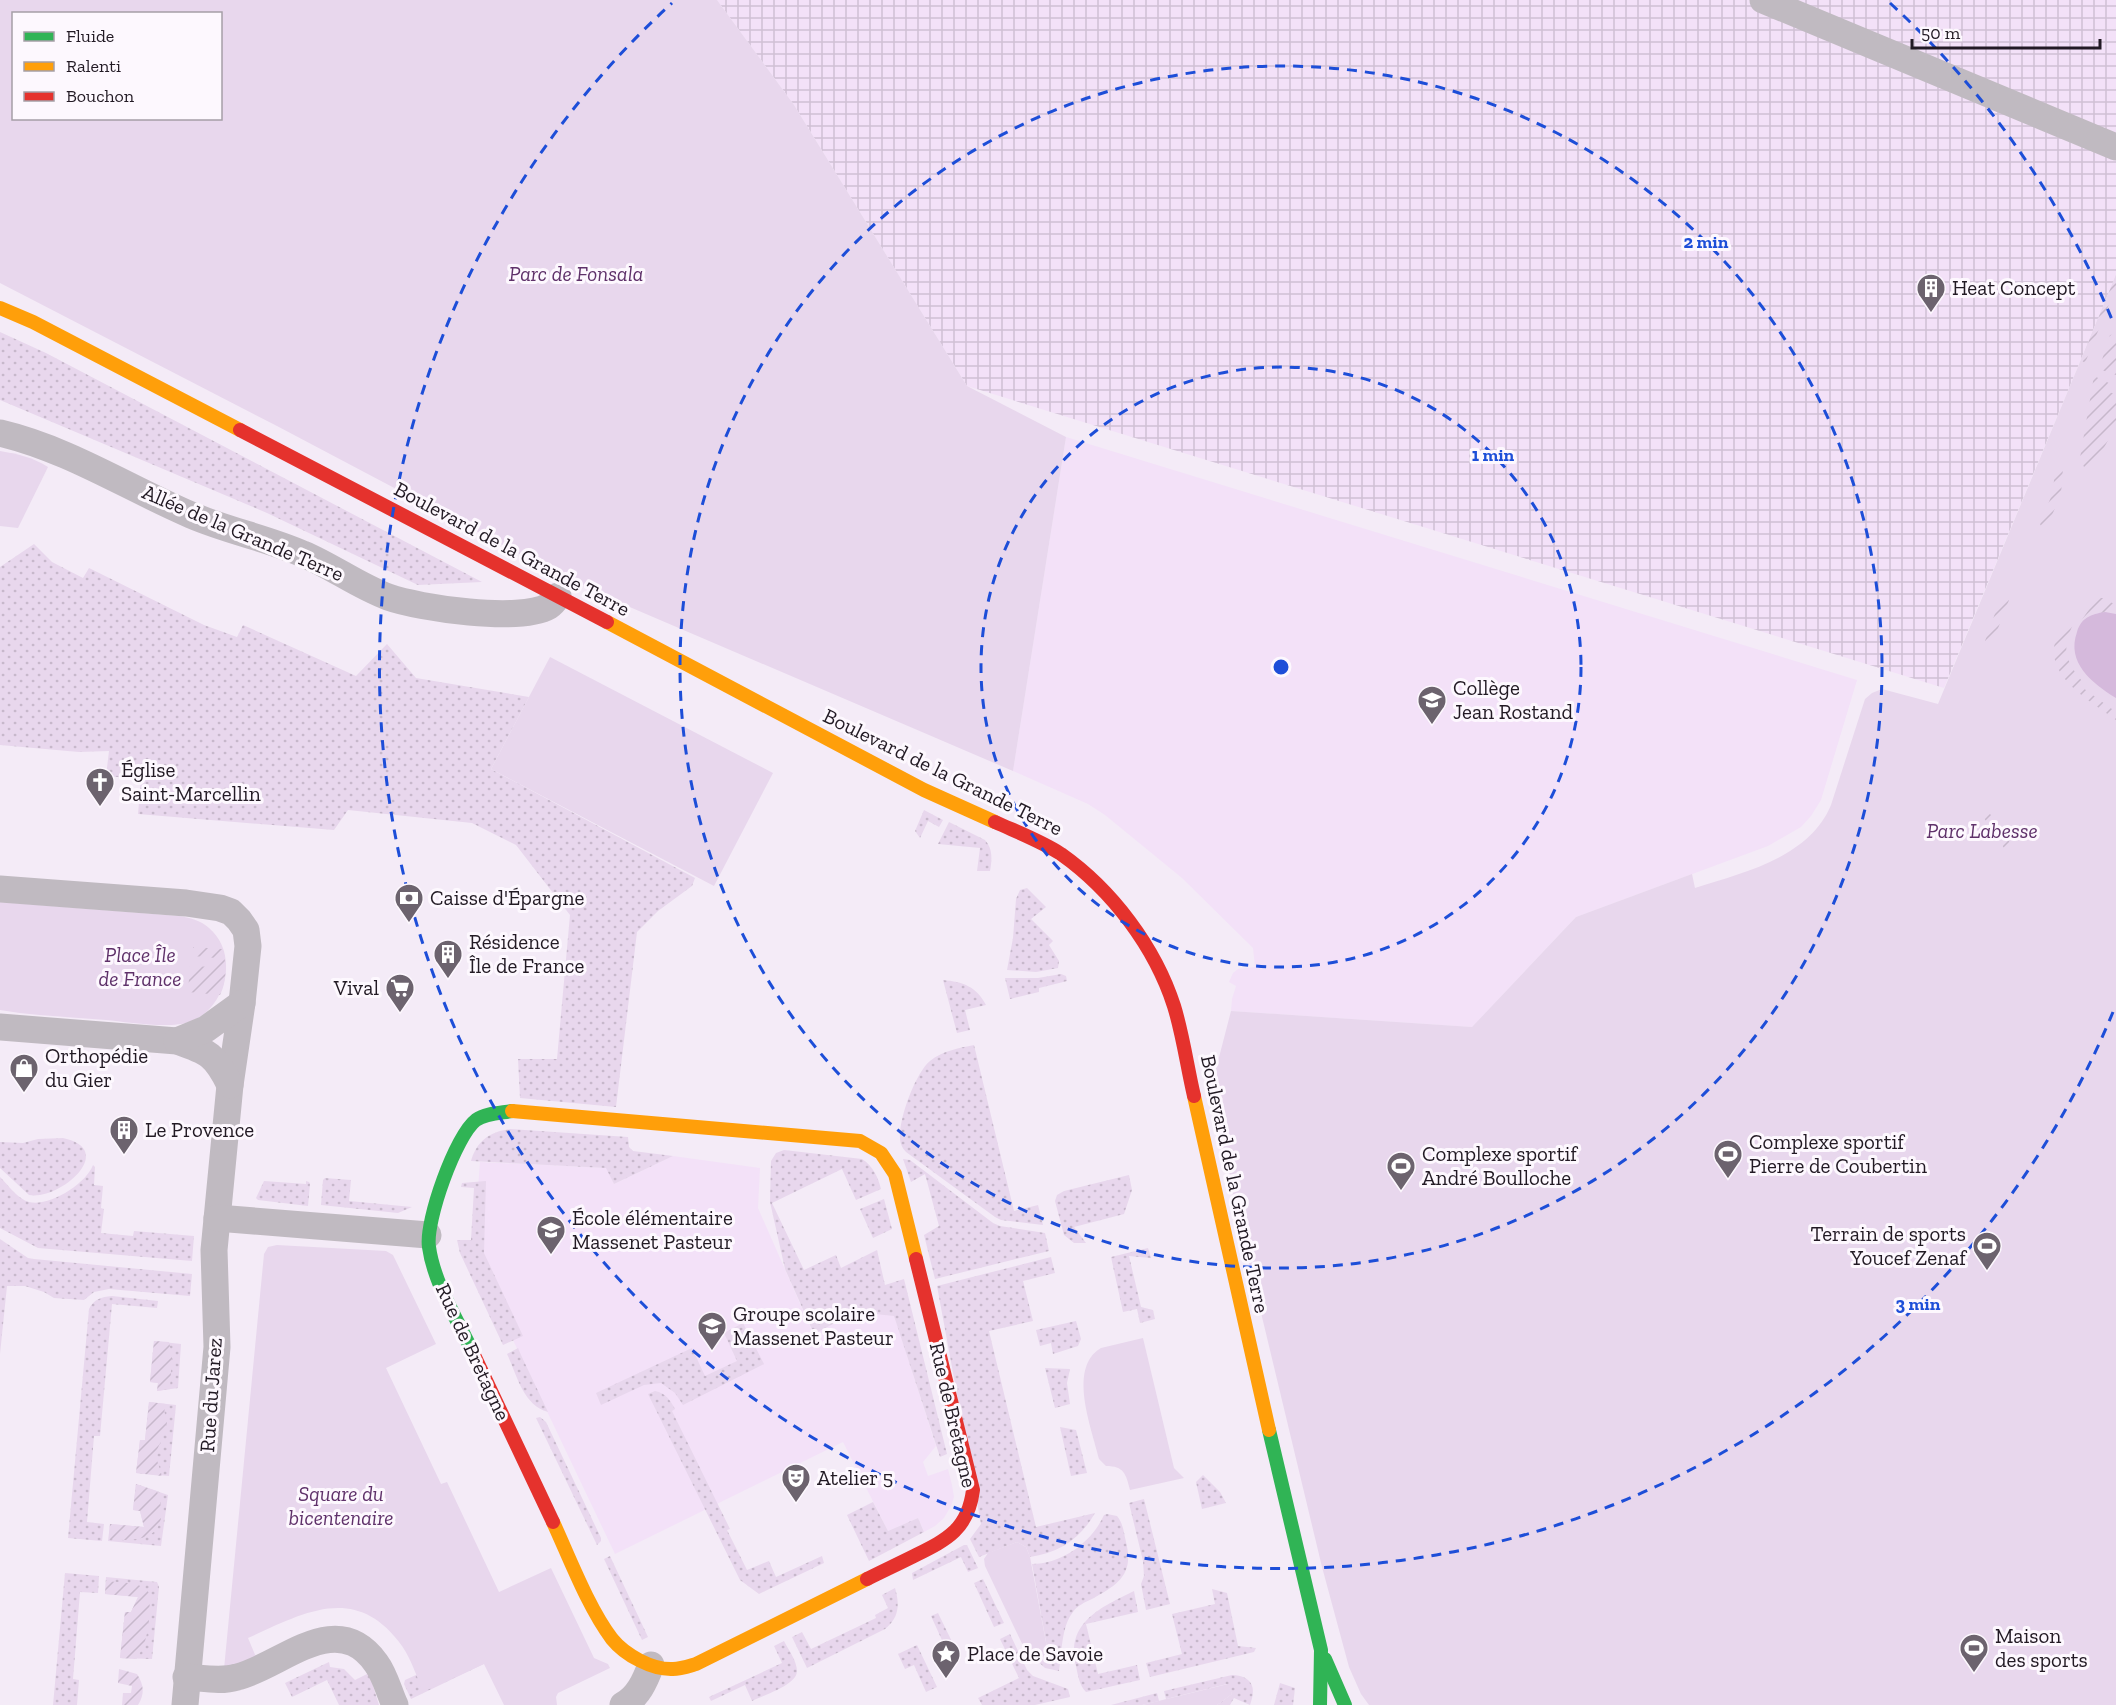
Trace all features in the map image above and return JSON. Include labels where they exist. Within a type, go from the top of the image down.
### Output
[{"type":"street","points":[[1763,0],[2116,147]]},
{"type":"street","name":"Boulevard de la Grande Terre","points":[[0,308],[33,322],[924,790],[1038,842],[1060,854],[1085,874],[1111,900],[1143,940],[1159,967],[1174,1006],[1247,1338],[1321,1650],[1320,1705]]},
{"type":"street","name":"Allée de la Grande Terre","points":[[0,433],[56,451],[218,526],[303,554],[388,597],[442,608],[507,614],[549,606],[558,596]]},
{"type":"street","name":"Rue du Jarez","points":[[2,888],[186,903],[220,908],[231,912],[246,930],[248,946],[230,1085],[214,1250],[217,1347],[185,1705]]},
{"type":"street","points":[[177,1041],[206,1029],[242,1003]]},
{"type":"street","points":[[0,1027],[177,1041],[204,1050],[221,1067],[230,1085]]},
{"type":"street","name":"Rue de Bretagne","points":[[512,1111],[860,1141],[877,1148],[888,1160],[897,1185],[972,1490],[971,1507],[963,1524],[946,1540],[696,1664],[673,1669],[651,1665],[630,1655],[613,1640],[596,1613],[441,1285],[430,1252],[428,1234],[448,1170],[462,1136],[474,1120],[490,1113],[512,1111]]},
{"type":"street","points":[[217,1218],[428,1234]]},
{"type":"street","points":[[186,1677],[224,1680],[239,1677],[312,1643],[331,1639],[349,1641],[366,1651],[378,1665],[395,1705]]},
{"type":"street","points":[[1321,1650],[1344,1705]]},
{"type":"street","points":[[623,1705],[635,1696],[651,1665]]},
{"type":"shaded area","points":[[717,0],[2116,0],[2116,275],[1944,688],[967,386],[794,105]]},
{"type":"shaded area","name":"Collège Jean Rostand","points":[[1066,437],[1857,680],[1821,800],[1801,827],[1768,846],[1576,917],[1472,1027],[1231,1011],[1236,986],[1229,982],[1233,973],[1238,969],[1255,967],[1253,948],[1182,878],[1105,815],[1088,804],[1013,771]]},
{"type":"shaded area","points":[[2105,612],[2116,614],[2116,698],[2090,679],[2078,663],[2075,653],[2077,632],[2081,623],[2091,616]]},
{"type":"shaded area","name":"Groupe scolaire Massenet Pasteur","points":[[673,1156],[760,1168],[758,1208],[813,1333],[856,1312],[894,1315],[936,1446],[923,1462],[928,1476],[948,1469],[952,1485],[954,1497],[951,1506],[944,1518],[935,1526],[924,1532],[918,1518],[888,1531],[843,1442],[615,1554],[473,1256],[480,1162],[607,1168],[614,1184]]},
{"type":"green space","name":"Parc de Fonsala","points":[[0,0],[717,0],[794,105],[967,386],[1066,437],[1013,771],[576,584],[0,283]]},
{"type":"green space","name":"Parc Labesse","points":[[2116,275],[2116,1705],[1369,1705],[1361,1694],[1349,1667],[1322,1567],[1209,1096],[1231,1011],[1472,1027],[1576,917],[1692,874],[1695,888],[1734,876],[1773,860],[1807,838],[1821,823],[1831,805],[1865,699],[1882,689],[1938,704]]},
{"type":"green space","points":[[2116,275],[2116,287],[2085,363],[2081,360]]},
{"type":"green space","points":[[0,332],[46,353],[482,582],[418,585],[267,513],[0,400]]},
{"type":"green space","points":[[2116,334],[2116,375],[2099,369],[2110,335]]},
{"type":"green space","points":[[2094,376],[2111,384],[2108,392],[2116,394],[2116,426],[2090,473],[2080,458]]},
{"type":"green space","points":[[0,451],[25,456],[48,467],[18,528],[0,526]]},
{"type":"green space","points":[[2058,464],[2063,468],[2061,494],[2047,527],[2042,528],[2040,524],[2053,492],[2055,468]]},
{"type":"green space","points":[[34,544],[52,562],[83,578],[89,568],[204,625],[237,637],[243,625],[356,676],[387,644],[416,678],[529,697],[491,769],[695,878],[692,886],[658,911],[637,932],[616,1107],[520,1098],[518,1059],[557,1059],[570,915],[516,845],[472,823],[348,810],[334,830],[138,814],[141,779],[106,776],[109,751],[79,752],[0,745],[0,567]]},
{"type":"green space","points":[[2008,596],[2009,600],[1992,644],[1987,645],[1985,641],[2001,597]]},
{"type":"green space","points":[[2097,598],[2103,598],[2116,605],[2116,611],[2093,614],[2081,621]]},
{"type":"green space","points":[[2077,616],[2067,642],[2067,657],[2082,681],[2079,685],[2116,712],[2116,720],[2072,686],[2056,665],[2054,652],[2056,639],[2066,622]]},
{"type":"green space","points":[[550,657],[773,773],[714,886],[491,769]]},
{"type":"green space","points":[[924,810],[943,820],[939,827],[928,821],[920,838],[915,831]]},
{"type":"green space","points":[[1988,811],[2011,844],[2009,850],[2004,848],[1984,818],[1984,813]]},
{"type":"green space","points":[[949,822],[988,843],[991,851],[990,871],[977,871],[980,848],[938,844]]},
{"type":"green space","points":[[1027,888],[1046,907],[1031,919],[1053,941],[1049,945],[1059,961],[1058,968],[1036,972],[1007,970],[1013,938],[1016,899],[1020,890]]},
{"type":"green space","name":"Place Île de France","points":[[0,902],[179,916],[198,921],[209,928],[219,939],[224,952],[225,980],[220,994],[202,1016],[189,1022],[171,1025],[0,1010]]},
{"type":"green space","points":[[193,947],[222,949],[226,972],[220,995],[188,992],[190,966],[215,967],[216,958],[193,956]]},
{"type":"green space","points":[[1061,974],[1066,976],[1067,981],[1039,988],[1039,992],[1010,999],[1005,978],[1038,978]]},
{"type":"green space","points":[[943,980],[968,986],[978,993],[986,1005],[965,1010],[970,1030],[957,1033]]},
{"type":"green space","points":[[974,1045],[1014,1211],[1038,1205],[1043,1225],[1001,1220],[995,1217],[906,1152],[901,1145],[900,1136],[904,1113],[924,1067],[930,1061],[951,1050]]},
{"type":"green space","points":[[510,1129],[628,1137],[629,1147],[633,1151],[673,1156],[614,1184],[606,1168],[471,1161],[480,1143],[496,1132]]},
{"type":"green space","points":[[63,1138],[79,1144],[86,1153],[85,1163],[68,1183],[55,1190],[41,1195],[29,1195],[0,1168],[0,1142],[23,1143],[38,1139]]},
{"type":"green space","points":[[784,1150],[862,1159],[874,1172],[881,1189],[856,1200],[842,1169],[772,1203],[804,1270],[836,1255],[841,1268],[877,1250],[885,1285],[904,1279],[947,1454],[940,1457],[894,1316],[856,1312],[814,1334],[785,1269],[770,1202],[771,1161],[776,1153]]},
{"type":"green space","points":[[903,1159],[910,1160],[993,1223],[1045,1233],[1049,1251],[935,1279],[924,1235],[939,1226],[925,1174],[911,1182]]},
{"type":"green space","points":[[93,1165],[95,1167],[94,1185],[103,1186],[101,1208],[104,1209],[101,1233],[133,1236],[134,1231],[194,1236],[192,1261],[38,1248],[0,1228],[0,1177],[21,1198],[37,1203],[66,1193],[83,1180]]},
{"type":"green space","points":[[1129,1175],[1132,1190],[1124,1214],[1074,1227],[1086,1243],[1074,1243],[1064,1235],[1055,1201],[1057,1195],[1064,1191]]},
{"type":"green space","points":[[325,1178],[351,1180],[349,1201],[412,1207],[398,1213],[321,1205]]},
{"type":"green space","points":[[264,1181],[306,1184],[306,1181],[309,1182],[308,1206],[258,1200],[256,1198]]},
{"type":"green space","points":[[486,1181],[484,1253],[523,1336],[503,1345],[460,1253],[457,1240],[471,1240],[474,1188],[461,1187],[462,1183]]},
{"type":"green space","points":[[884,1199],[892,1229],[873,1238],[860,1209]]},
{"type":"green space","points":[[0,1239],[28,1258],[192,1274],[190,1296],[109,1289],[94,1292],[84,1300],[54,1298],[25,1286],[7,1286],[0,1354]]},
{"type":"green space","name":"Square du bicentenaire","points":[[277,1245],[386,1251],[393,1255],[436,1344],[386,1368],[441,1484],[447,1482],[499,1592],[551,1568],[594,1658],[608,1664],[610,1668],[558,1693],[557,1705],[504,1705],[484,1664],[423,1692],[405,1651],[384,1626],[366,1614],[348,1609],[329,1609],[309,1613],[248,1638],[256,1657],[224,1669],[264,1254],[268,1247]]},
{"type":"green space","points":[[1148,1248],[1151,1258],[1129,1256],[1141,1307],[1153,1310],[1155,1319],[1140,1323],[1137,1309],[1123,1312],[1111,1257]]},
{"type":"green space","points":[[1051,1257],[1055,1273],[1023,1281],[1033,1321],[989,1331],[1036,1527],[1095,1513],[1076,1537],[1050,1552],[1030,1557],[1026,1547],[1017,1542],[979,1557],[970,1539],[981,1524],[937,1286]]},
{"type":"green space","points":[[112,1296],[158,1301],[157,1308],[112,1304],[100,1436],[94,1436],[87,1522],[104,1524],[102,1541],[68,1538],[89,1309],[98,1299]]},
{"type":"green space","points":[[1076,1321],[1081,1339],[1078,1346],[1053,1354],[1051,1343],[1040,1346],[1036,1330]]},
{"type":"green space","points":[[743,1323],[764,1364],[683,1405],[675,1393],[661,1383],[644,1385],[601,1405],[596,1393],[692,1348],[705,1376],[737,1361],[724,1333]]},
{"type":"green space","points":[[1143,1338],[1174,1468],[1184,1478],[1130,1490],[1120,1469],[1106,1466],[1099,1459],[1085,1399],[1085,1369],[1091,1357],[1101,1348]]},
{"type":"green space","points":[[154,1341],[181,1344],[178,1388],[157,1391],[158,1383],[150,1382]]},
{"type":"green space","points":[[154,1341],[169,1342],[172,1356],[170,1389],[157,1391],[158,1383],[150,1382]]},
{"type":"green space","points":[[518,1348],[548,1412],[532,1403],[518,1380],[507,1354]]},
{"type":"green space","points":[[1045,1368],[1070,1369],[1067,1383],[1070,1404],[1055,1408]]},
{"type":"green space","points":[[655,1391],[665,1395],[675,1409],[672,1411],[730,1529],[727,1530],[747,1570],[769,1561],[776,1577],[822,1556],[824,1563],[759,1594],[740,1580],[648,1394]]},
{"type":"green space","points":[[149,1402],[176,1405],[169,1476],[136,1473],[140,1440],[145,1440]]},
{"type":"green space","points":[[149,1402],[166,1404],[164,1410],[167,1419],[166,1426],[155,1454],[162,1476],[136,1473],[140,1440],[145,1440]]},
{"type":"green space","points":[[540,1417],[546,1422],[601,1538],[597,1545],[536,1418]]},
{"type":"green space","points":[[1060,1427],[1076,1430],[1087,1473],[1071,1476]]},
{"type":"green space","points":[[1203,1475],[1220,1492],[1226,1503],[1202,1509],[1196,1482]]},
{"type":"green space","points":[[136,1484],[168,1495],[161,1546],[108,1541],[110,1524],[144,1527],[140,1511],[133,1510]]},
{"type":"green space","points":[[136,1484],[157,1491],[161,1506],[158,1527],[144,1537],[109,1539],[110,1524],[144,1527],[140,1511],[133,1510]]},
{"type":"green space","points":[[1144,1499],[1170,1604],[1146,1610],[1141,1584],[1144,1576],[1143,1561],[1129,1503]]},
{"type":"green space","points":[[873,1502],[888,1531],[918,1518],[924,1532],[869,1561],[847,1515]]},
{"type":"green space","points":[[1107,1514],[1117,1516],[1122,1525],[1128,1553],[1126,1570],[1117,1583],[1081,1604],[1075,1610],[1066,1625],[1059,1671],[1045,1668],[1030,1654],[1048,1653],[1032,1564],[1054,1560],[1075,1550],[1092,1534]]},
{"type":"green space","points":[[1017,1542],[1026,1547],[1030,1557],[1048,1653],[1027,1654],[985,1566],[984,1559],[988,1553]]},
{"type":"green space","points":[[967,1545],[978,1568],[968,1572],[961,1557],[913,1580],[912,1573]]},
{"type":"green space","points":[[610,1556],[648,1637],[642,1640],[604,1559]]},
{"type":"green space","points":[[65,1573],[99,1576],[98,1593],[80,1592],[73,1679],[79,1680],[77,1705],[53,1705]]},
{"type":"green space","points":[[106,1577],[157,1582],[159,1587],[152,1659],[120,1658],[125,1612],[131,1612],[138,1597],[105,1594]]},
{"type":"green space","points":[[983,1579],[1004,1623],[994,1627],[974,1583]]},
{"type":"green space","points":[[106,1581],[136,1584],[149,1593],[148,1628],[144,1645],[136,1659],[120,1658],[125,1612],[131,1612],[138,1597],[105,1594]]},
{"type":"green space","points":[[895,1588],[898,1600],[897,1611],[890,1625],[807,1668],[792,1637],[802,1632],[811,1649],[876,1618],[875,1615],[888,1608],[882,1595]]},
{"type":"green space","points":[[1212,1589],[1227,1593],[1238,1646],[1256,1648],[1254,1652],[1150,1677],[1146,1663],[1182,1654],[1172,1614],[1215,1604]]},
{"type":"green space","points":[[1134,1591],[1138,1612],[1086,1624],[1098,1674],[1137,1665],[1140,1680],[1086,1692],[1080,1683],[1074,1651],[1081,1627],[1099,1610]]},
{"type":"green space","points":[[938,1613],[959,1656],[951,1660],[931,1616]]},
{"type":"green space","points":[[1010,1634],[1027,1670],[1033,1676],[1068,1689],[1070,1697],[1035,1705],[982,1705],[978,1698],[1019,1678],[1000,1639]]},
{"type":"green space","points":[[784,1641],[797,1667],[796,1676],[792,1681],[752,1701],[745,1685],[711,1701],[709,1697],[782,1663],[774,1646]]},
{"type":"green space","points":[[917,1645],[937,1687],[926,1692],[914,1665],[905,1669],[898,1654]]},
{"type":"green space","points":[[467,1652],[492,1660],[411,1699],[404,1684],[405,1680]]},
{"type":"green space","points":[[329,1662],[330,1667],[344,1669],[355,1680],[369,1673],[379,1705],[339,1705],[327,1680],[292,1697],[285,1683]]},
{"type":"green space","points":[[119,1669],[137,1674],[143,1693],[138,1705],[122,1705],[123,1693],[131,1693],[132,1686],[118,1683]]},
{"type":"green space","points":[[1232,1675],[1244,1678],[1251,1684],[1253,1693],[1250,1705],[1234,1698],[1230,1705],[1217,1705],[1232,1694],[1227,1684],[1166,1699],[1164,1691]]},
{"type":"green space","points":[[1280,1683],[1295,1688],[1293,1705],[1274,1705]]},
{"type":"green space","points":[[1228,1684],[1232,1694],[1217,1705],[1142,1705]]},
{"type":"green space","points":[[1157,1693],[1159,1701],[1142,1705],[1111,1705]]},
{"type":"traffic: fast","points":[[473,1353],[436,1275],[429,1247],[429,1235],[444,1179],[451,1160],[468,1129],[476,1120],[484,1116],[512,1111]]},
{"type":"traffic: fast","points":[[1269,1430],[1321,1650],[1320,1705]]},
{"type":"traffic: fast","points":[[1325,1659],[1345,1705]]},
{"type":"traffic: slow","points":[[0,308],[33,322],[240,430]]},
{"type":"traffic: slow","points":[[607,622],[924,790],[995,822]]},
{"type":"traffic: slow","points":[[1194,1096],[1269,1430]]},
{"type":"traffic: slow","points":[[512,1111],[860,1141],[881,1153],[895,1174],[916,1259]]},
{"type":"traffic: slow","points":[[553,1522],[587,1598],[612,1639],[624,1651],[648,1664],[665,1669],[696,1664],[867,1579]]},
{"type":"traffic: jam","points":[[240,430],[607,622]]},
{"type":"traffic: jam","points":[[995,822],[1061,854],[1098,885],[1130,921],[1156,962],[1166,984],[1174,1006],[1194,1096]]},
{"type":"traffic: jam","points":[[867,1579],[936,1545],[954,1532],[966,1515],[973,1490],[916,1259]]},
{"type":"traffic: jam","points":[[473,1353],[553,1522]]},
{"type":"place","name":"Heat Concept","points":[[1931,314]]},
{"type":"place","name":"Collège Jean Rostand","points":[[1432,726]]},
{"type":"place","name":"Église Saint-Marcellin","points":[[100,808]]},
{"type":"place","name":"Caisse d'Épargne","points":[[409,924]]},
{"type":"place","name":"Résidence Île de France","points":[[448,980]]},
{"type":"place","name":"Vival","points":[[400,1014]]},
{"type":"place","name":"Orthopédie du Gier","points":[[24,1094]]},
{"type":"place","name":"Le Provence","points":[[124,1156]]},
{"type":"place","name":"Complexe sportif Pierre de Coubertin","points":[[1728,1180]]},
{"type":"place","name":"Complexe sportif André Boulloche","points":[[1401,1192]]},
{"type":"place","name":"École élémentaire Massenet Pasteur","points":[[551,1256]]},
{"type":"place","name":"Terrain de sports Youcef Zenaf","points":[[1987,1272]]},
{"type":"place","name":"Groupe scolaire Massenet Pasteur","points":[[712,1352]]},
{"type":"place","name":"Atelier 5","points":[[796,1504]]},
{"type":"place","name":"Maison des sports","points":[[1974,1674]]},
{"type":"place","name":"Place de Savoie","points":[[946,1680]]}]
